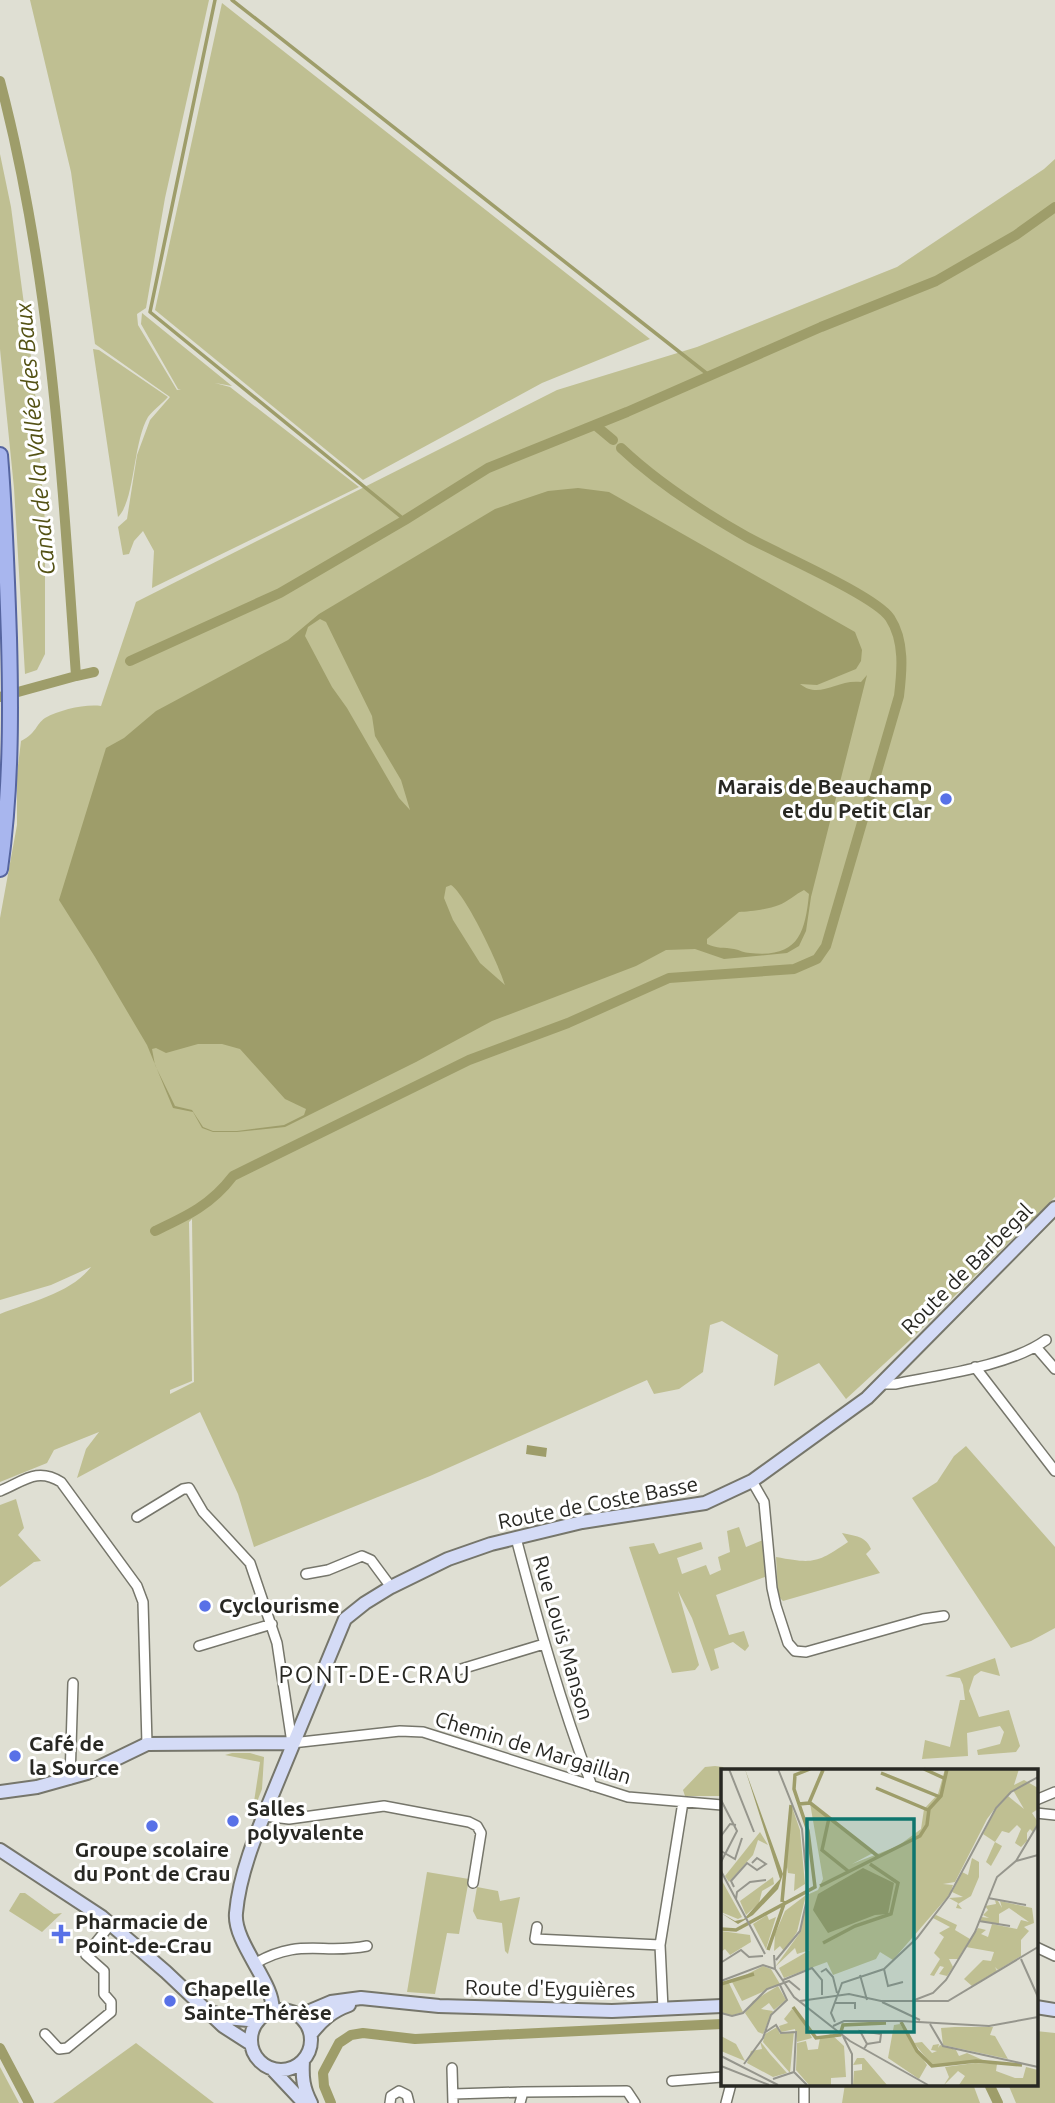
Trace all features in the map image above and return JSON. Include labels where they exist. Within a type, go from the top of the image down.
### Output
[{"type":"main road","points":[[0,455],[11,742],[0,869]]},
{"type":"street","name":"Route de Barbegal","points":[[906,1357],[1055,1208]]},
{"type":"street","points":[[882,1384],[895,1384],[975,1367],[1012,1357],[1046,1340]]},
{"type":"street","points":[[1035,1347],[1055,1369]]},
{"type":"street","name":"Route de Coste Basse","points":[[272,2011],[270,1996],[237,1927],[236,1914],[247,1863],[264,1816],[345,1619],[391,1587],[448,1559],[516,1538],[582,1522],[705,1503],[752,1481],[854,1408],[882,1384],[906,1357]]},
{"type":"street","points":[[975,1367],[1055,1471]]},
{"type":"street","points":[[0,1492],[40,1474],[50,1475],[61,1482],[137,1586],[143,1602],[147,1744]]},
{"type":"street","points":[[752,1481],[764,1502],[776,1606],[788,1643],[795,1651],[806,1652],[944,1616]]},
{"type":"street","points":[[0,1792],[70,1779],[105,1766],[147,1744],[292,1743],[277,1643],[250,1563],[203,1512],[189,1488],[137,1517]]},
{"type":"street","name":"Rue Louis Manson","points":[[516,1538],[544,1644],[592,1786]]},
{"type":"street","points":[[306,1574],[328,1570],[362,1556],[371,1560],[391,1587]]},
{"type":"street","points":[[199,1646],[272,1624]]},
{"type":"street","points":[[458,1670],[544,1644]]},
{"type":"street","points":[[70,1779],[73,1683]]},
{"type":"street","name":"Chemin de Margaillan","points":[[292,1743],[400,1731],[423,1732],[628,1797],[721,1805]]},
{"type":"street","points":[[266,1743],[277,1756],[281,1776]]},
{"type":"street","points":[[663,2009],[660,1945],[683,1802]]},
{"type":"street","points":[[264,1816],[289,1819],[384,1807],[469,1822],[477,1826],[481,1833],[473,1883]]},
{"type":"street","points":[[0,1850],[80,1901],[110,1924],[223,2026],[251,2044]]},
{"type":"street","points":[[45,2034],[59,2049],[67,2048],[111,2012],[111,2002],[104,1994],[104,1971],[86,1955],[110,1924]]},
{"type":"street","points":[[537,1927],[535,1939],[660,1945]]},
{"type":"street","points":[[254,1964],[282,1950],[303,1947],[354,1948],[367,1945]]},
{"type":"street","points":[[1038,1948],[1055,1956]]},
{"type":"street","name":"Route d'Eyguières","points":[[296,2014],[338,2001],[361,1998],[439,2006],[586,2010],[721,2006]]},
{"type":"street","name":"Route d'Eyguières","points":[[311,2034],[322,2020],[336,2009],[376,2001]]},
{"type":"street","points":[[205,2009],[226,2018],[258,2021]]},
{"type":"street","points":[[271,2069],[289,2070],[303,2061],[309,2053],[311,2034],[303,2019],[288,2011],[272,2011],[258,2021],[253,2028],[251,2044],[257,2060],[271,2069],[304,2103]]},
{"type":"street","points":[[303,2061],[302,2079],[312,2103]]},
{"type":"street","points":[[452,2068],[453,2099],[523,2092],[627,2091],[635,2103]]},
{"type":"street","points":[[672,2081],[721,2077]]},
{"type":"street","points":[[726,2103],[730,2086]]},
{"type":"street","points":[[390,2103],[391,2096],[399,2091],[407,2095],[409,2103]]},
{"type":"street","points":[[520,2103],[523,2092]]},
{"type":"green space","points":[[30,0],[209,0],[165,198],[146,308],[137,314],[138,325],[177,390],[181,389],[178,389],[141,324],[142,313],[232,386],[215,383],[230,387],[359,487],[152,588],[154,551],[143,531],[134,541],[129,554],[123,555],[118,527],[127,519],[137,455],[150,420],[170,397],[95,344],[71,172]]},
{"type":"green space","points":[[222,3],[650,339],[542,383],[363,480],[155,310]]},
{"type":"green space","points":[[0,154],[11,207],[34,379],[45,522],[45,654],[37,670],[25,674],[14,488],[0,349]]},
{"type":"green space","points":[[1055,159],[1055,1197],[846,1399],[819,1363],[774,1386],[778,1355],[722,1321],[710,1325],[703,1372],[679,1389],[654,1394],[647,1380],[430,1476],[254,1547],[238,1494],[200,1412],[77,1478],[86,1449],[99,1432],[54,1450],[47,1463],[0,1482],[0,1314],[73,1284],[91,1267],[51,1285],[0,1300],[0,918],[17,825],[17,774],[21,741],[51,715],[80,707],[101,706],[136,602],[557,390],[697,347],[897,267]],"holes":[[[192,1219],[194,1382],[170,1394],[170,1390],[192,1381],[189,1222]]]},
{"type":"green space","points":[[93,349],[99,350],[168,397],[150,414],[143,428],[128,498],[118,517]]},
{"type":"green space","points":[[966,1446],[1055,1547],[1055,1628],[1011,1648],[912,1498],[937,1482],[954,1456]]},
{"type":"green space","points":[[16,1499],[24,1528],[18,1535],[41,1561],[34,1562],[0,1587],[0,1505]]},
{"type":"green space","points":[[739,1527],[746,1547],[763,1540],[765,1577],[716,1595],[729,1635],[744,1631],[749,1646],[745,1651],[733,1642],[714,1649],[719,1668],[711,1671],[692,1618],[678,1591],[699,1665],[695,1670],[672,1673],[629,1547],[654,1543],[659,1554],[701,1542],[703,1549],[677,1558],[682,1574],[706,1565],[710,1575],[721,1570],[718,1557],[730,1552],[727,1531]]},
{"type":"green space","points":[[842,1533],[866,1541],[871,1549],[866,1554],[880,1573],[783,1601],[778,1596],[776,1557],[799,1561],[822,1558],[848,1542]]},
{"type":"green space","points":[[995,1658],[1000,1676],[981,1671],[974,1676],[969,1691],[979,1717],[1009,1710],[1020,1746],[1016,1752],[978,1755],[977,1750],[1000,1744],[1004,1732],[1000,1726],[967,1733],[968,1756],[922,1759],[925,1740],[950,1747],[960,1700],[965,1700],[960,1678],[945,1676]]},
{"type":"green space","points":[[250,1753],[264,1757],[262,1789],[252,1815],[260,1762],[225,1755]]},
{"type":"green space","points":[[705,1767],[724,1769],[721,1769],[721,1796],[685,1796],[683,1790]]},
{"type":"green space","points":[[427,1872],[469,1879],[459,1934],[447,1933],[435,1994],[407,1992]]},
{"type":"green space","points":[[477,1887],[498,1891],[500,1901],[520,1897],[508,1954],[505,1951],[502,1923],[477,1919],[473,1911]]},
{"type":"green space","points":[[20,1893],[25,1893],[54,1914],[62,1913],[42,1932],[9,1911]]},
{"type":"green space","points":[[1038,2031],[1055,2033],[1055,2103],[1016,2103],[1009,2086],[1038,2086]]},
{"type":"green space","points":[[136,2043],[214,2103],[53,2103]]},
{"type":"green space","points":[[0,2067],[17,2099],[19,2103],[0,2103]]},
{"type":"green space","points":[[845,2086],[974,2086],[980,2103],[842,2103]]},
{"type":"shaded area","points":[[578,488],[609,492],[855,632],[862,650],[861,661],[856,669],[817,685],[800,684],[821,690],[844,683],[861,682],[867,675],[811,897],[806,931],[799,946],[787,953],[724,959],[695,949],[666,950],[636,966],[492,1021],[285,1127],[237,1132],[213,1132],[202,1128],[193,1112],[173,1108],[157,1068],[175,1106],[192,1110],[203,1127],[213,1131],[284,1125],[304,1115],[306,1109],[285,1099],[240,1049],[222,1044],[198,1044],[166,1053],[156,1048],[152,1049],[155,1064],[147,1045],[59,900],[106,748],[124,738],[156,711],[288,640],[319,614],[495,509],[548,491]],"holes":[[[320,619],[326,622],[372,716],[375,736],[401,780],[410,810],[399,798],[332,687],[305,636],[308,627]],[[451,885],[465,902],[505,985],[480,963],[453,920],[444,898],[446,887]],[[804,890],[809,894],[801,932],[796,941],[788,947],[766,954],[746,953],[707,944],[707,939],[739,912],[759,910],[785,902]]]},
{"type":"shaded area","points":[[527,1445],[547,1448],[546,1457],[526,1454]]},
{"type":"waterway","points":[[215,0],[150,312],[405,520]]},
{"type":"waterway","points":[[232,0],[710,376]]},
{"type":"waterway","name":"Canal de la Vallée des Baux","points":[[0,81],[17,154],[43,302],[59,451],[76,676],[0,697]]},
{"type":"waterway","points":[[130,661],[280,593],[488,468],[936,281],[1016,235],[1055,207]]},
{"type":"waterway","points":[[595,425],[613,440]]},
{"type":"waterway","points":[[155,1231],[207,1202],[233,1176],[469,1060],[568,1023],[669,978],[794,969],[817,959],[826,946],[899,696],[901,656],[895,627],[890,618],[866,598],[747,537],[714,517],[666,485],[621,448]]},
{"type":"waterway","points":[[76,676],[94,672]]},
{"type":"waterway","points":[[331,2103],[324,2086],[323,2073],[339,2043],[351,2035],[363,2033],[415,2039],[721,2024]]},
{"type":"waterway","points":[[0,2048],[29,2103]]},
{"type":"waterway","points":[[990,2086],[998,2103]]},
{"type":"place","name":"Marais de Beauchamp et du Petit Clar","points":[[946,799]]},
{"type":"place","name":"Cyclourisme","points":[[205,1606]]},
{"type":"place","name":"Café de la Source","points":[[15,1756]]},
{"type":"place","name":"Salles polyvalente","points":[[233,1821]]},
{"type":"place","name":"Groupe scolaire du Pont de Crau","points":[[152,1826]]},
{"type":"place","name":"Pharmacie de Point-de-Crau","points":[[61,1934]]},
{"type":"place","name":"Chapelle Sainte-Thérèse","points":[[170,2001]]},
{"type":"district","name":"PONT-DE-CRAU","points":[[375,1675]]}]
